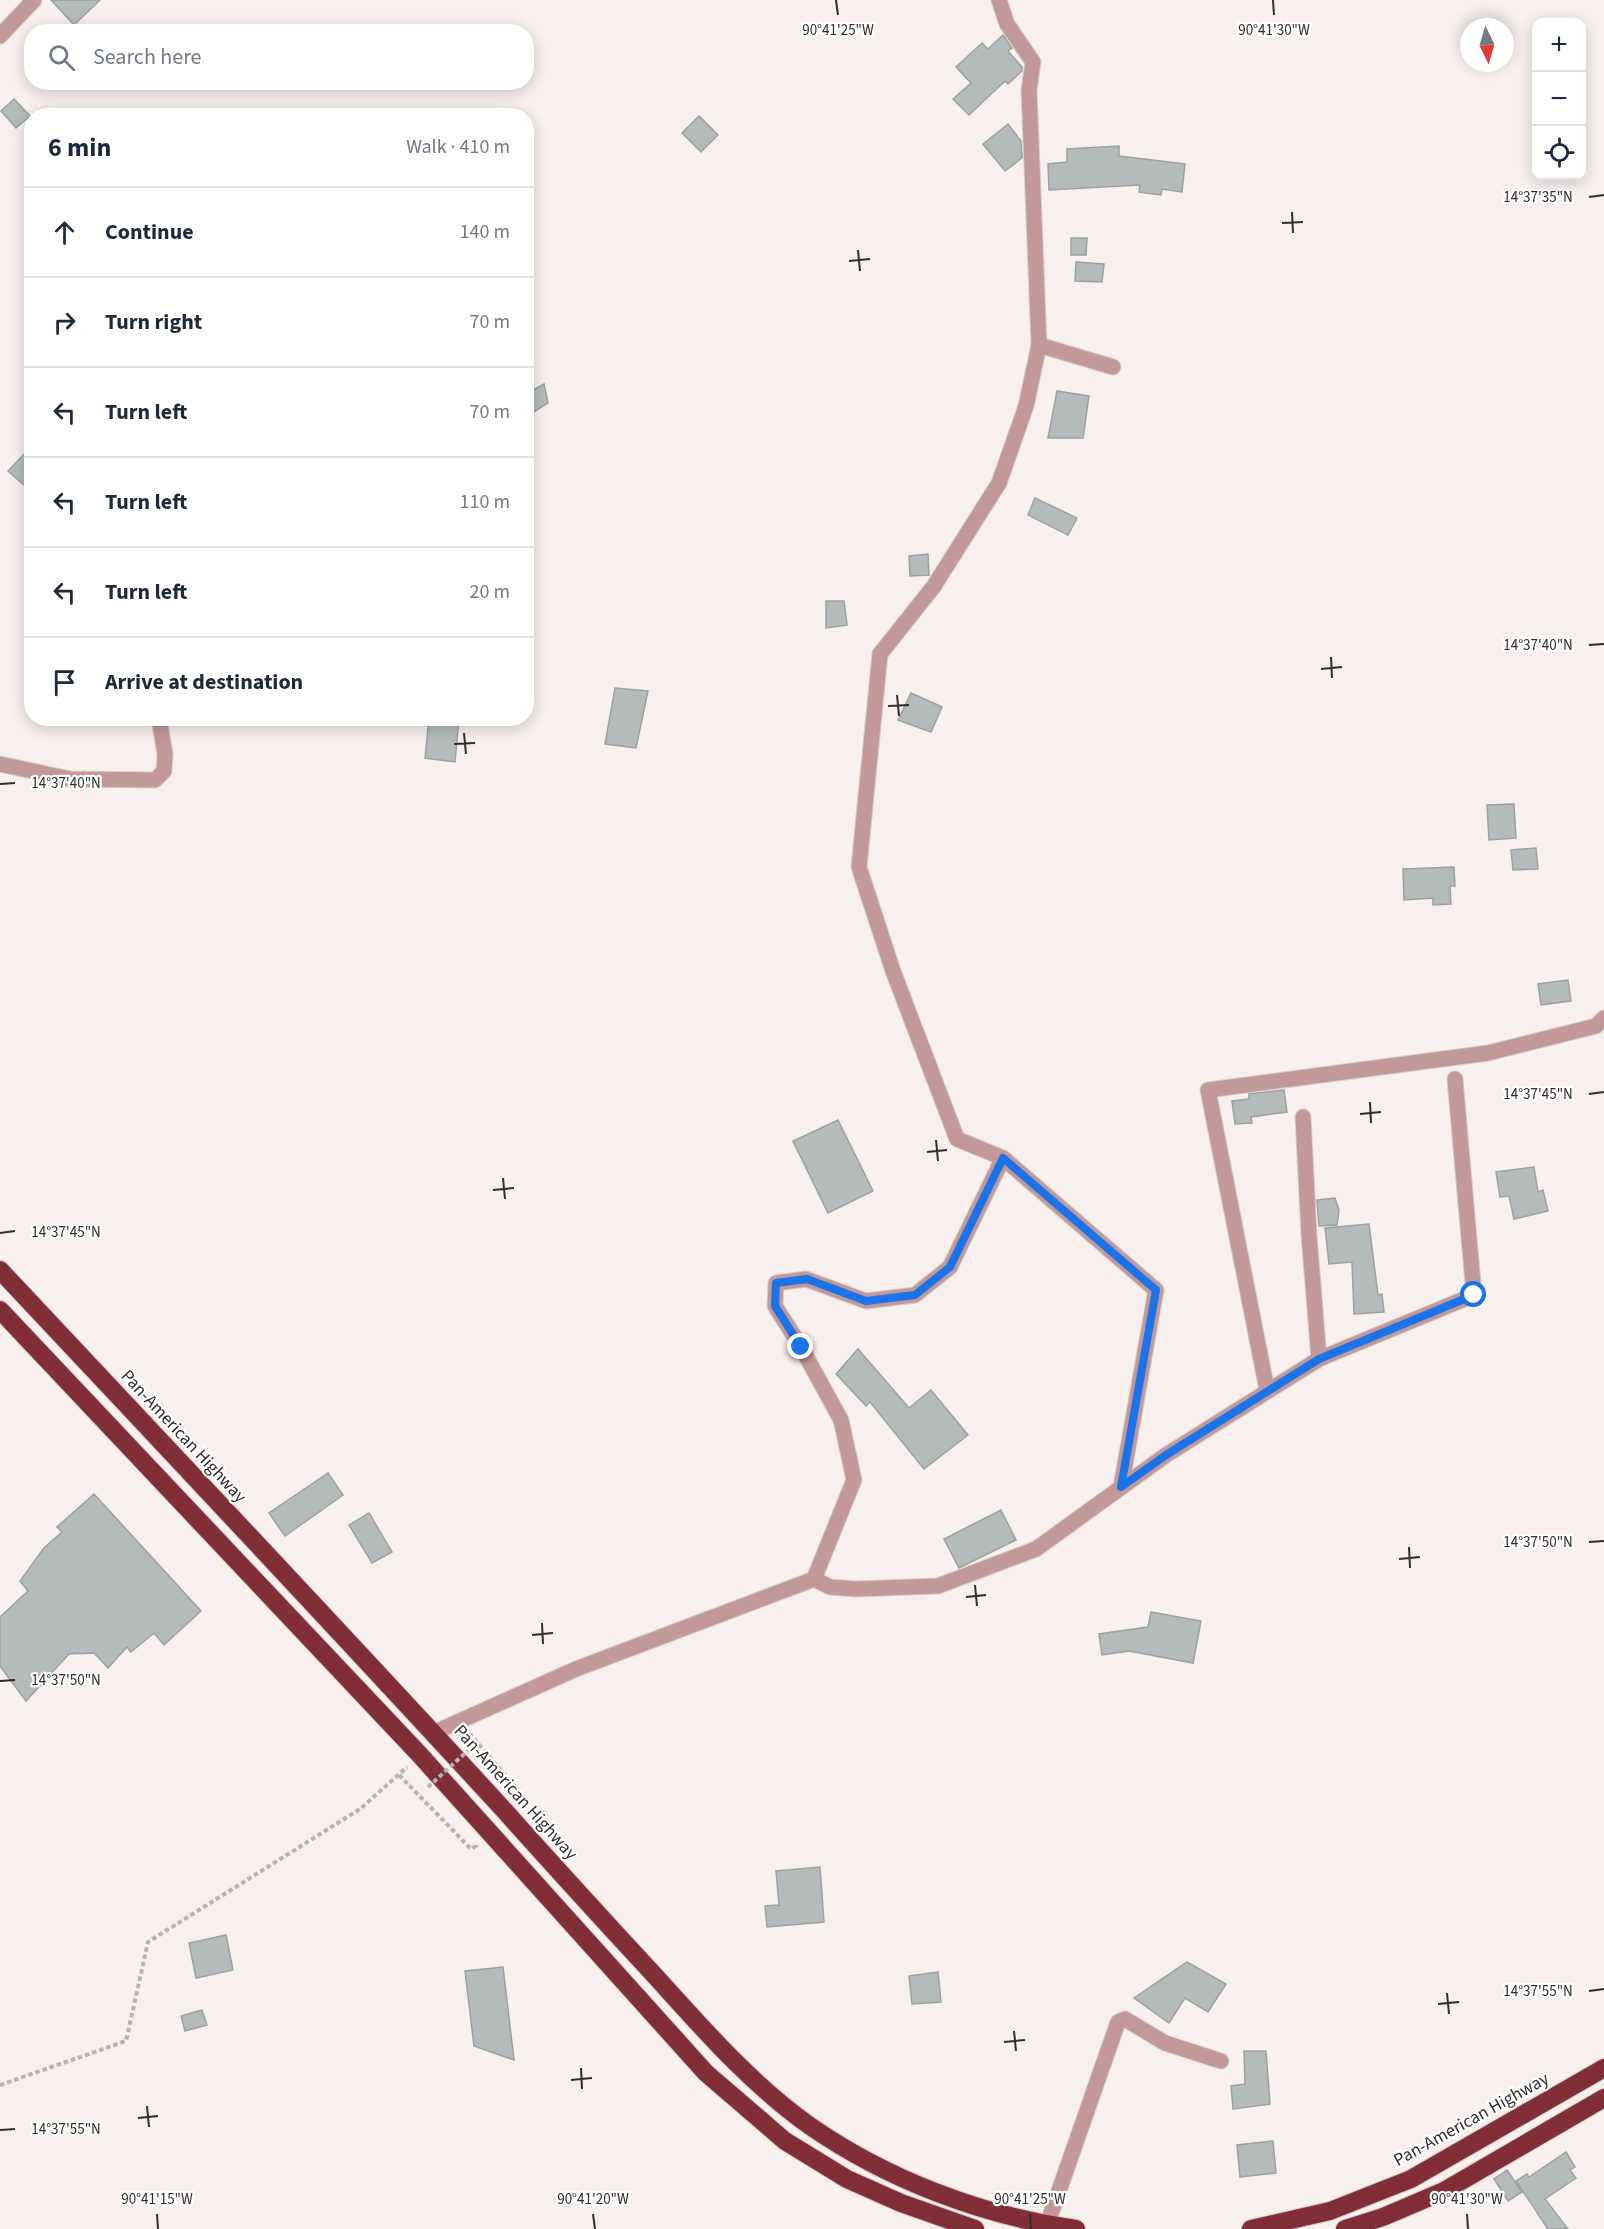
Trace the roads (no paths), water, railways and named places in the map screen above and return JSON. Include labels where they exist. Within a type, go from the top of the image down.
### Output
[{"type":"highway","name":"Pan-American Highway","points":[[0,1270],[433,1733],[704,2030],[761,2087],[863,2160],[915,2183],[979,2206],[1047,2225],[1076,2229]]},
{"type":"highway","points":[[0,1311],[420,1755],[706,2073],[785,2141],[848,2179],[901,2203],[975,2229]]},
{"type":"highway","name":"Pan-American Highway","points":[[1251,2229],[1329,2211],[1411,2179],[1604,2068]]},
{"type":"highway","points":[[1345,2229],[1383,2217],[1444,2191],[1604,2098]]},
{"type":"street","points":[[0,36],[34,0]]},
{"type":"street","points":[[999,0],[1007,24],[1033,62],[1029,90],[1039,345],[1026,406],[999,483],[934,586],[880,654],[859,867],[893,971],[957,1139],[1003,1158],[1156,1290],[1121,1487]]},
{"type":"street","points":[[1039,345],[1113,367]]},
{"type":"street","points":[[0,764],[70,779],[155,780],[164,771],[165,754],[160,726]]},
{"type":"street","points":[[1267,1390],[1208,1090],[1488,1053],[1596,1026],[1604,1018]]},
{"type":"street","points":[[814,1578],[830,1587],[856,1589],[938,1586],[1036,1549],[1121,1487],[1267,1390],[1319,1359],[1474,1295],[1455,1079]]},
{"type":"street","points":[[1303,1117],[1319,1359]]},
{"type":"street","points":[[433,1733],[576,1669],[814,1578],[854,1480],[840,1420],[801,1347],[775,1306],[776,1283],[807,1279],[866,1301],[915,1295],[950,1267],[1003,1158]]},
{"type":"street","points":[[1047,2225],[1118,2022],[1125,2019],[1165,2043],[1221,2061]]}]
